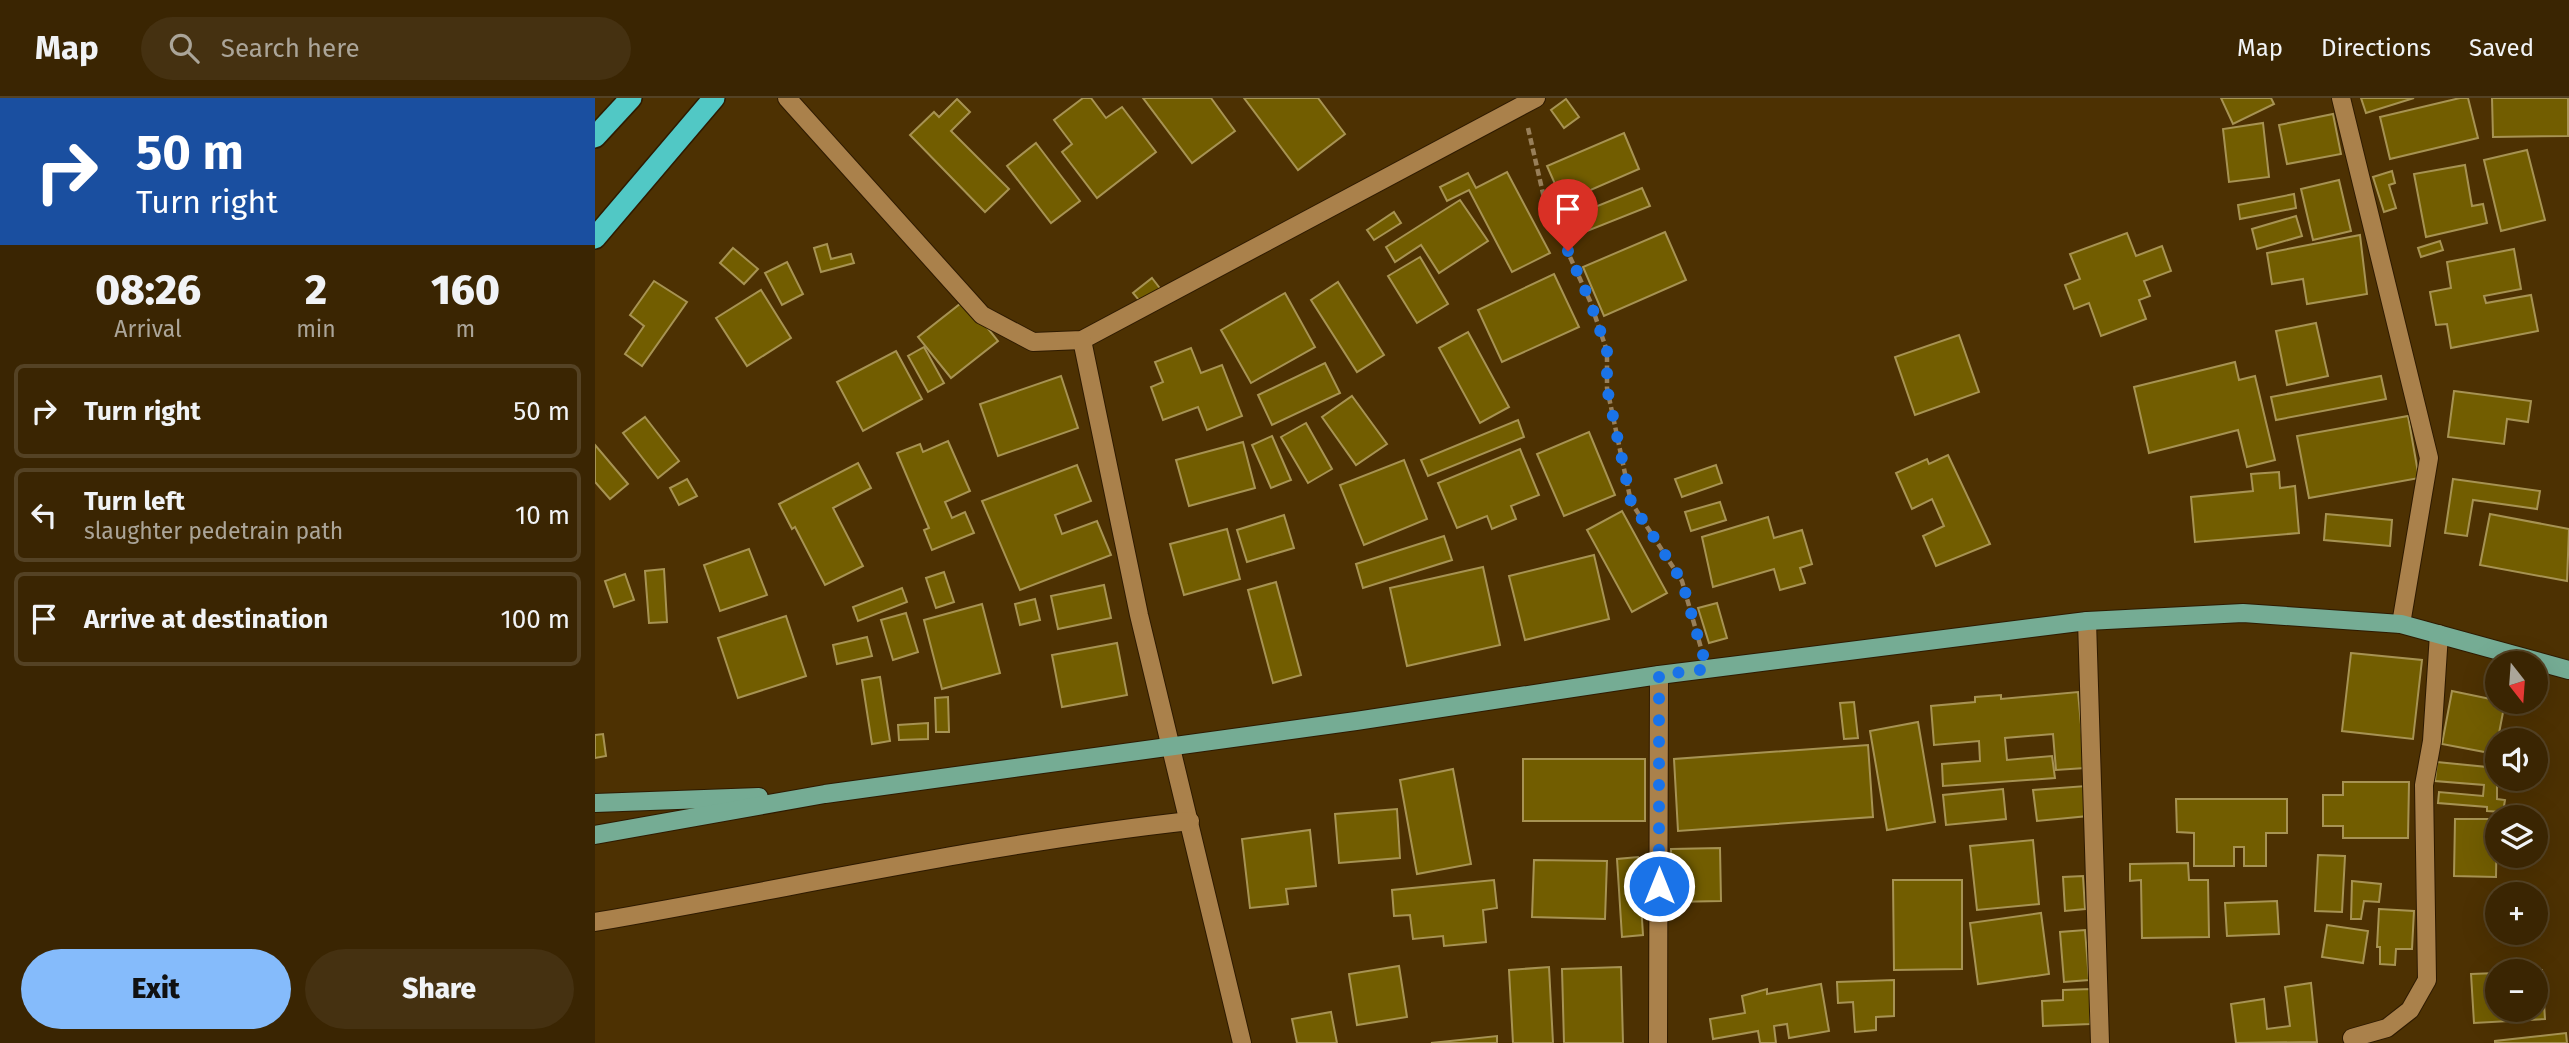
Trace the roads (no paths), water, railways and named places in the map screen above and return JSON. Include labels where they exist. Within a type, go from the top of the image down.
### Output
[{"type":"highway","points":[[595,137],[631,98]]},
{"type":"highway","points":[[595,238],[714,98]]},
{"type":"main road","points":[[595,835],[825,794],[1659,675],[2087,621],[2243,613],[2401,624],[2569,670]]},
{"type":"main road","points":[[595,803],[825,794]]},
{"type":"street","points":[[787,98],[982,315],[1033,342],[1082,340],[1529,102]]},
{"type":"street","points":[[2341,98],[2429,458],[2401,624]]},
{"type":"street","points":[[1082,340],[1139,615],[1242,1043]]},
{"type":"street","points":[[2087,621],[2099,1043]]},
{"type":"street","points":[[2352,1038],[2387,1028],[2410,1010],[2427,980],[2424,785],[2432,741],[2438,634]]},
{"type":"street","points":[[1658,1043],[1659,675]]},
{"type":"street","points":[[595,922],[1091,833],[1190,821]]}]
